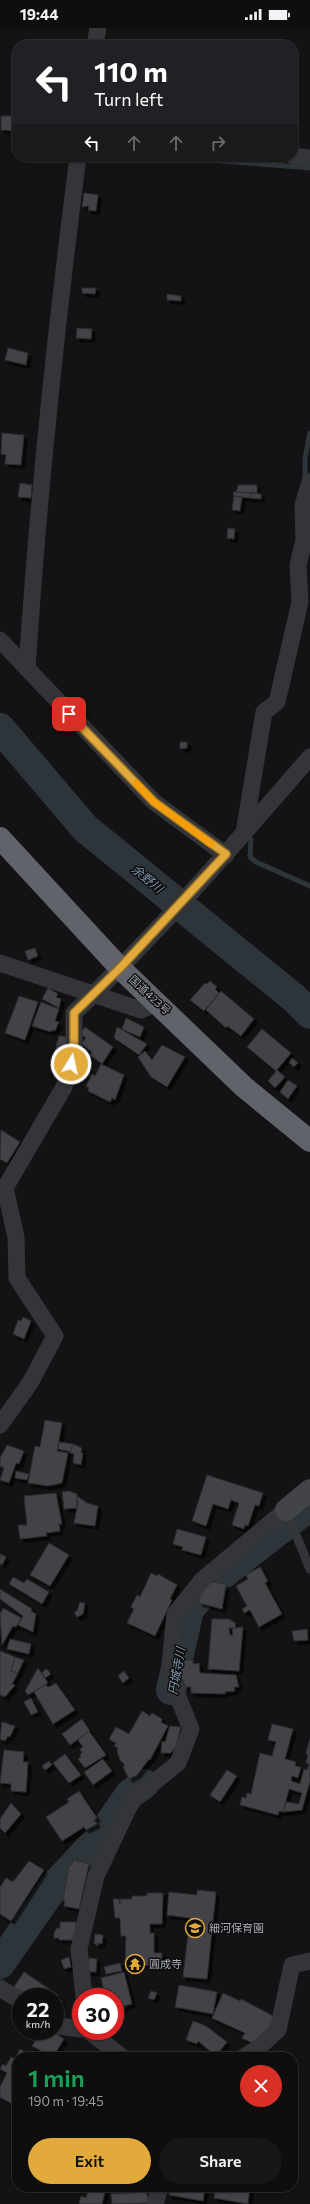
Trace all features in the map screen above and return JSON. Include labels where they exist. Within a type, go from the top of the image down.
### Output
[{"type":"highway","name":"国道423号","points":[[0,838],[120,968],[244,1087],[310,1141]]},
{"type":"street","points":[[96,40],[98,28]]},
{"type":"street","points":[[298,157],[310,158]]},
{"type":"street","points":[[27,669],[36,531],[63,275],[77,162]]},
{"type":"street","points":[[244,833],[264,712],[277,702],[300,602],[298,565],[304,540],[303,505],[310,482]]},
{"type":"street","points":[[0,640],[154,802],[222,858]]},
{"type":"street","points":[[0,1425],[30,1383],[55,1336],[18,1278],[16,1237],[5,1188],[64,1087],[74,1053],[74,1013],[120,968],[222,858],[310,757]]},
{"type":"street","points":[[0,962],[93,995],[141,1010],[158,1003]]},
{"type":"street","points":[[83,1988],[79,1949],[96,1876],[132,1800],[178,1763],[191,1729],[169,1675],[175,1614],[202,1580],[310,1490]]},
{"type":"street","points":[[252,2052],[278,2030],[292,1965],[310,1961]]},
{"type":"street","points":[[0,1988],[12,1995]]},
{"type":"street","points":[[100,2040],[116,2052]]},
{"type":"street","points":[[155,2204],[159,2192]]},
{"type":"lane","points":[[286,1510],[310,1569]]},
{"type":"building","points":[[1,116],[12,116],[12,131],[1,130]]},
{"type":"building","points":[[84,193],[98,195],[96,211],[88,210],[89,206],[82,207]]},
{"type":"building","points":[[82,288],[96,288],[95,294],[82,293]]},
{"type":"building","points":[[167,294],[181,296],[181,301],[167,300]]},
{"type":"building","points":[[77,328],[92,329],[91,339],[76,338]]},
{"type":"building","points":[[8,348],[28,353],[26,365],[5,360]]},
{"type":"building","points":[[2,433],[24,435],[21,465],[5,464],[6,455],[1,454]]},
{"type":"building","points":[[20,483],[32,485],[31,498],[18,497]]},
{"type":"building","points":[[238,485],[257,485],[257,493],[235,492]]},
{"type":"building","points":[[234,492],[251,493],[250,498],[233,496]]},
{"type":"building","points":[[251,493],[261,494],[261,499],[250,498]]},
{"type":"building","points":[[234,496],[242,497],[240,511],[232,510]]},
{"type":"building","points":[[228,528],[235,529],[234,539],[227,538]]},
{"type":"building","points":[[180,742],[187,742],[187,748],[180,749]]},
{"type":"building","points":[[35,948],[38,956],[28,960],[25,951]]},
{"type":"building","points":[[210,981],[217,987],[215,989],[219,993],[204,1011],[190,1000],[205,983],[207,984]]},
{"type":"building","points":[[48,988],[58,994],[56,997],[61,999],[59,1008],[42,999]]},
{"type":"building","points":[[221,991],[254,1019],[241,1036],[227,1026],[226,1028],[206,1010]]},
{"type":"building","points":[[19,996],[38,1002],[25,1040],[5,1033]]},
{"type":"building","points":[[41,1002],[59,1009],[55,1021],[59,1022],[55,1031],[52,1030],[51,1032],[32,1026]]},
{"type":"building","points":[[126,1018],[144,1027],[140,1037],[122,1029]]},
{"type":"building","points":[[85,1027],[113,1047],[102,1064],[90,1055],[92,1052],[81,1044],[86,1038],[80,1034]]},
{"type":"building","points":[[117,1027],[147,1044],[139,1055],[114,1038]]},
{"type":"building","points":[[262,1029],[291,1053],[276,1071],[247,1047]]},
{"type":"building","points":[[59,1036],[68,1037],[69,1044],[64,1057],[54,1054]]},
{"type":"building","points":[[162,1045],[185,1057],[167,1087],[151,1077],[138,1057],[145,1051],[152,1060]]},
{"type":"building","points":[[292,1058],[298,1063],[294,1067],[289,1063]]},
{"type":"building","points":[[101,1064],[124,1075],[115,1100],[112,1098],[110,1102],[88,1091],[89,1088],[86,1086],[92,1074],[95,1076]]},
{"type":"building","points":[[277,1070],[285,1077],[275,1088],[268,1081]]},
{"type":"building","points":[[288,1080],[297,1086],[288,1099],[280,1092]]},
{"type":"building","points":[[1,1130],[20,1142],[7,1163],[0,1159]]},
{"type":"building","points":[[23,1317],[31,1321],[24,1339],[13,1334],[18,1320],[21,1321]]},
{"type":"building","points":[[45,1420],[62,1423],[57,1451],[68,1453],[62,1483],[48,1486],[28,1483],[35,1446],[40,1447]]},
{"type":"building","points":[[59,1442],[73,1444],[71,1452],[58,1449]]},
{"type":"building","points":[[73,1444],[82,1448],[81,1453],[83,1453],[81,1465],[73,1463],[74,1454],[70,1453]]},
{"type":"building","points":[[7,1445],[24,1451],[19,1464],[16,1463],[9,1483],[0,1480],[4,1468],[0,1466],[0,1458]]},
{"type":"building","points":[[16,1471],[29,1474],[27,1480],[15,1478]]},
{"type":"building","points":[[207,1475],[263,1493],[259,1506],[255,1505],[248,1526],[245,1525],[244,1529],[232,1525],[239,1503],[231,1500],[228,1509],[213,1504],[206,1526],[192,1521]]},
{"type":"building","points":[[69,1491],[77,1494],[77,1508],[64,1509],[62,1492]]},
{"type":"building","points":[[56,1493],[62,1524],[59,1524],[60,1531],[46,1533],[47,1536],[20,1539],[18,1525],[27,1525],[24,1496]]},
{"type":"building","points":[[77,1496],[87,1503],[98,1506],[95,1526],[74,1523],[78,1503]]},
{"type":"building","points":[[177,1529],[206,1537],[201,1555],[182,1550],[183,1547],[173,1544]]},
{"type":"building","points":[[49,1543],[69,1555],[50,1586],[30,1575]]},
{"type":"building","points":[[0,1554],[6,1557],[2,1565],[0,1564]]},
{"type":"building","points":[[260,1567],[268,1581],[265,1583],[282,1614],[259,1627],[250,1610],[244,1613],[242,1609],[247,1606],[236,1586],[248,1579],[246,1575]]},
{"type":"building","points":[[151,1573],[157,1576],[158,1574],[177,1585],[170,1599],[172,1600],[155,1636],[127,1623],[134,1609],[131,1607],[137,1595],[140,1597]]},
{"type":"building","points":[[13,1577],[24,1583],[27,1579],[49,1592],[42,1604],[9,1584]]},
{"type":"building","points":[[212,1582],[226,1584],[222,1609],[199,1603],[201,1590]]},
{"type":"building","points":[[0,1589],[32,1609],[31,1611],[36,1614],[33,1632],[18,1625],[23,1616],[0,1599]]},
{"type":"building","points":[[80,1602],[85,1603],[83,1614],[77,1617],[74,1612],[77,1611]]},
{"type":"building","points":[[3,1608],[21,1618],[16,1627],[13,1626],[2,1645],[0,1614]]},
{"type":"building","points":[[212,1619],[229,1619],[235,1623],[236,1628],[243,1627],[239,1671],[208,1669]],"holes":[[[229,1628],[232,1628],[233,1635],[230,1635]]]},
{"type":"building","points":[[307,1629],[308,1640],[294,1641],[292,1631]]},
{"type":"building","points":[[10,1639],[31,1644],[29,1654],[7,1649]]},
{"type":"building","points":[[0,1651],[15,1657],[11,1671],[18,1673],[12,1684],[15,1685],[5,1697],[0,1695]]},
{"type":"building","points":[[15,1657],[24,1660],[18,1673],[11,1671]]},
{"type":"building","points":[[182,1660],[193,1660],[193,1664],[199,1663],[200,1673],[236,1675],[239,1687],[234,1687],[235,1691],[225,1692],[225,1694],[191,1693],[191,1687],[186,1687],[180,1675]]},
{"type":"building","points":[[38,1668],[48,1683],[28,1695],[25,1691]]},
{"type":"building","points":[[47,1669],[51,1674],[45,1678],[42,1672]]},
{"type":"building","points":[[124,1671],[129,1678],[123,1683],[118,1676]]},
{"type":"building","points":[[56,1683],[75,1710],[53,1724],[34,1692],[45,1685],[49,1687]]},
{"type":"building","points":[[31,1698],[38,1712],[31,1715],[24,1702]]},
{"type":"building","points":[[142,1711],[150,1716],[152,1713],[162,1719],[161,1722],[168,1726],[150,1760],[149,1759],[137,1775],[129,1779],[123,1767],[125,1765],[120,1760],[117,1751],[118,1748],[114,1746],[116,1743],[110,1740],[110,1737],[116,1727],[129,1734]]},
{"type":"building","points":[[82,1719],[90,1731],[70,1745],[62,1734]]},
{"type":"building","points":[[2,1722],[15,1726],[10,1737],[8,1736],[5,1741],[0,1739]]},
{"type":"building","points":[[272,1724],[293,1729],[285,1759],[296,1762],[295,1766],[301,1767],[298,1778],[292,1776],[291,1781],[300,1784],[304,1769],[307,1770],[309,1764],[306,1763],[308,1755],[306,1754],[310,1738],[310,1781],[302,1810],[283,1812],[279,1811],[278,1815],[240,1805],[242,1797],[246,1798],[247,1793],[251,1794],[260,1753],[272,1756],[276,1742],[268,1740]],"holes":[[[289,1789],[302,1793],[299,1804],[286,1802],[283,1812]]]},
{"type":"building","points":[[170,1726],[181,1727],[176,1746],[171,1753],[161,1753],[162,1741],[165,1742]]},
{"type":"building","points":[[89,1731],[106,1755],[85,1768],[78,1759],[81,1757],[80,1755],[82,1753],[80,1749],[83,1747],[78,1740]]},
{"type":"building","points":[[4,1750],[24,1752],[23,1762],[28,1762],[26,1792],[11,1791],[11,1784],[0,1783]]},
{"type":"building","points":[[65,1754],[81,1775],[69,1783],[53,1763]]},
{"type":"building","points":[[103,1759],[112,1771],[93,1785],[84,1772]]},
{"type":"building","points":[[49,1761],[52,1765],[45,1770],[42,1766]]},
{"type":"building","points":[[227,1770],[237,1776],[220,1802],[210,1795]]},
{"type":"building","points":[[79,1791],[97,1818],[94,1820],[97,1824],[86,1830],[84,1827],[62,1841],[46,1817],[69,1802],[67,1799]]},
{"type":"building","points":[[11,1803],[21,1814],[5,1833],[0,1828],[0,1819]]},
{"type":"building","points":[[73,1860],[89,1864],[79,1909],[64,1906],[65,1901],[63,1901],[69,1865],[72,1865]]},
{"type":"building","points":[[29,1861],[44,1870],[11,1921],[0,1914],[0,1887],[6,1878],[13,1882]]},
{"type":"building","points":[[197,1890],[216,1892],[207,1979],[183,1977],[190,1918],[167,1915],[169,1892],[197,1895]]},
{"type":"building","points":[[147,1893],[163,1893],[162,1924],[150,1924],[150,1933],[154,1933],[154,1953],[162,1953],[161,1966],[125,1964],[126,1936],[121,1936],[120,1918],[115,1918],[113,1899],[119,1899],[120,1904],[120,1899],[132,1899],[132,1896],[147,1896]]},
{"type":"building","points":[[60,1922],[76,1922],[75,1940],[59,1940],[59,1938],[54,1938],[54,1933],[57,1928],[60,1928]]},
{"type":"building","points":[[95,1934],[103,1935],[102,1944],[98,1943],[98,1946],[94,1943]]},
{"type":"building","points":[[69,1957],[71,1967],[64,1969],[61,1960]]},
{"type":"building","points":[[89,1958],[97,1959],[96,1972],[88,1972]]},
{"type":"building","points":[[120,1963],[122,1971],[106,1974],[104,1967]]},
{"type":"building","points":[[24,1972],[48,1988],[16,1988],[14,1987]]},
{"type":"building","points":[[124,1972],[132,2004],[124,2006],[124,1988],[103,1988],[101,1978]]},
{"type":"building","points":[[179,1985],[217,1992],[213,2014],[175,2007]]},
{"type":"building","points":[[151,1991],[157,1993],[154,2000],[148,1998]]},
{"type":"building","points":[[223,1993],[240,2001],[241,1999],[275,2017],[266,2034],[254,2044],[242,2038],[245,2033],[212,2018]]},
{"type":"building","points":[[193,2021],[206,2026],[227,2042],[219,2052],[211,2052],[198,2041],[197,2044],[186,2040]]},
{"type":"building","points":[[36,2040],[63,2040],[56,2052],[43,2052],[32,2046]]},
{"type":"building","points":[[20,2049],[25,2052],[18,2052]]},
{"type":"building","points":[[11,2057],[12,2104],[0,2097],[0,2087],[7,2073],[0,2069],[3,2064],[6,2066]]},
{"type":"building","points":[[88,2192],[105,2192],[102,2204],[79,2204],[81,2196],[86,2198]]},
{"type":"building","points":[[147,2192],[148,2203],[112,2204],[111,2194]]},
{"type":"building","points":[[170,2192],[204,2192],[203,2201],[169,2195]]},
{"type":"building","points":[[215,2192],[249,2192],[248,2204],[214,2198]]},
{"type":"waterway","points":[[235,162],[310,168]]},
{"type":"waterway","points":[[305,480],[305,458],[310,433]]},
{"type":"waterway","name":"余野川","points":[[0,728],[85,828],[294,998],[310,1014]]},
{"type":"waterway","points":[[251,839],[250,857],[256,862],[310,886]]},
{"type":"waterway","name":"円城寺川","points":[[171,1690],[189,1610],[210,1584],[310,1506]]},
{"type":"waterway","name":"円城寺川","points":[[0,1964],[55,1885],[100,1837],[130,1794],[144,1784]]},
{"type":"slow traffic","points":[[136,783],[154,802],[211,844]]},
{"type":"place","name":"細河保育園","points":[[195,1928]]},
{"type":"place","name":"圓成寺","points":[[135,1964]]},
{"type":"route","points":[[69,714],[154,802],[226,854],[120,968],[74,1013],[74,1053],[71,1064]]}]
